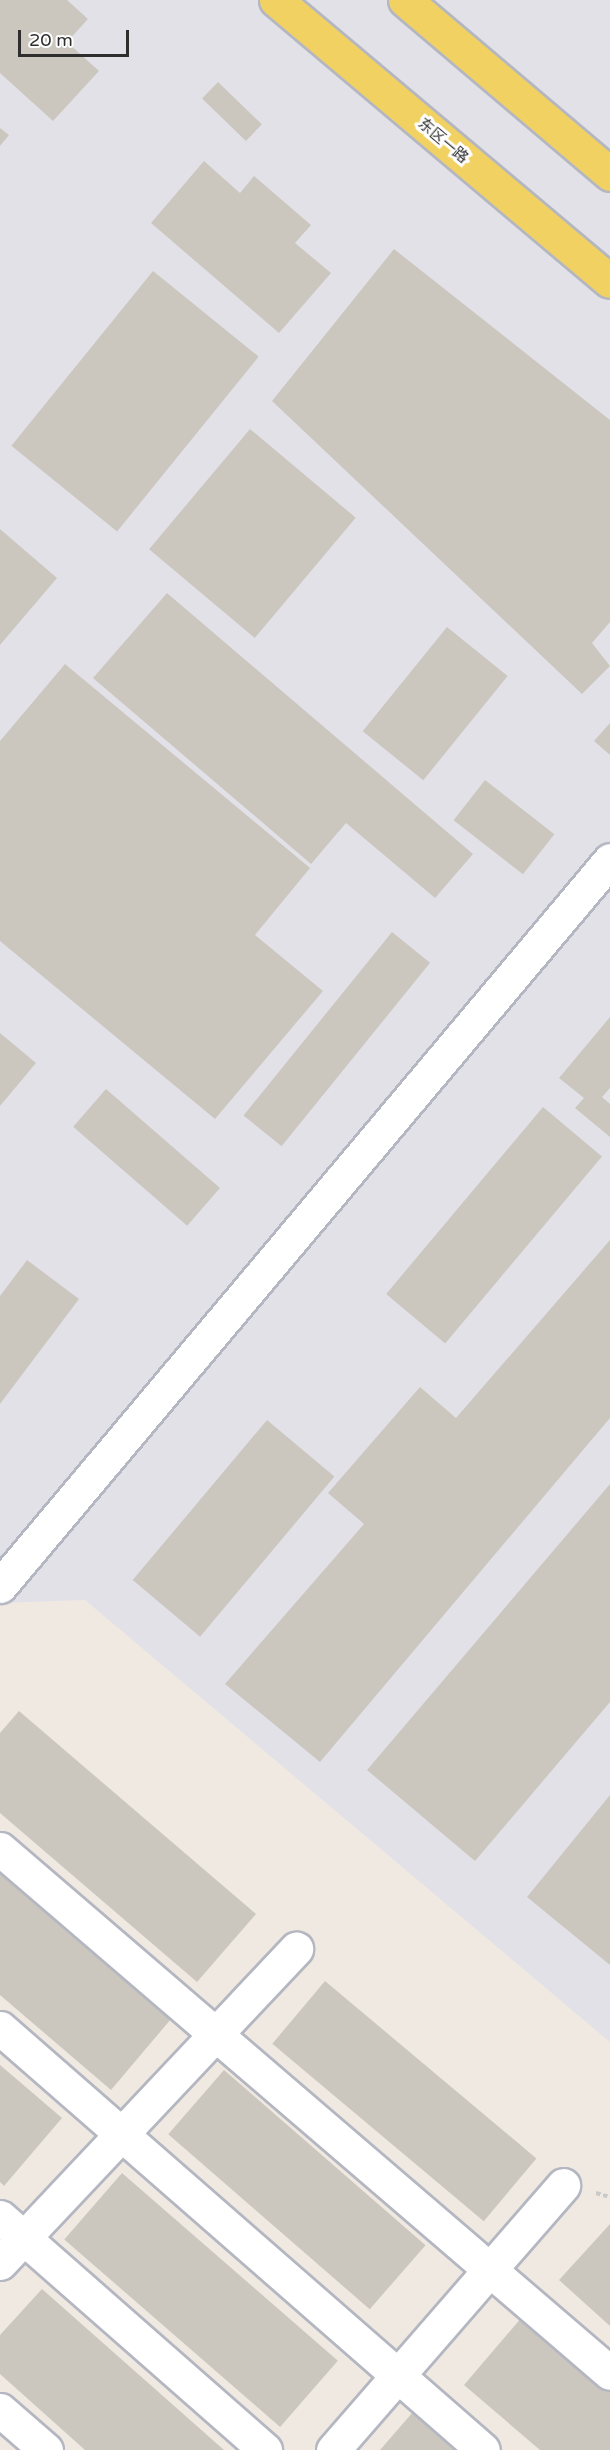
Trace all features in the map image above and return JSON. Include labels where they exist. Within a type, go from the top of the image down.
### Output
[{"type":"main road","name":"东区一路","points":[[276,0],[610,281]]},
{"type":"main road","points":[[405,0],[610,174]]},
{"type":"street","points":[[0,1586],[610,860]]},
{"type":"street","points":[[0,1849],[610,2373]]},
{"type":"street","points":[[0,2263],[296,1948]]},
{"type":"street","points":[[0,2028],[483,2450]]},
{"type":"street","points":[[333,2450],[563,2185]]},
{"type":"street","points":[[0,2217],[266,2450]]},
{"type":"street","points":[[0,2410],[46,2450]]},
{"type":"shaded area","points":[[0,0],[610,0],[610,2042],[85,1600],[0,1603]]},
{"type":"building","points":[[0,0],[67,0],[88,19],[67,42],[99,71],[53,121],[0,73]]},
{"type":"building","points":[[218,82],[262,124],[246,141],[202,99]]},
{"type":"building","points":[[0,128],[9,135],[0,146]]},
{"type":"building","points":[[204,161],[240,193],[254,176],[311,225],[295,243],[331,273],[279,333],[151,223]]},
{"type":"building","points":[[394,249],[610,420],[610,622],[592,643],[610,666],[582,694],[272,401]]},
{"type":"building","points":[[153,271],[259,357],[117,531],[11,446]]},
{"type":"building","points":[[250,429],[356,518],[255,638],[149,549]]},
{"type":"building","points":[[0,529],[57,578],[0,645]]},
{"type":"building","points":[[167,593],[473,854],[435,898],[346,823],[311,864],[93,678]]},
{"type":"building","points":[[447,627],[508,676],[423,780],[363,731]]},
{"type":"building","points":[[65,664],[310,868],[255,935],[323,991],[215,1119],[0,941],[0,741]]},
{"type":"building","points":[[610,723],[610,755],[594,741]]},
{"type":"building","points":[[485,780],[554,834],[523,874],[454,820]]},
{"type":"building","points":[[392,932],[430,963],[282,1146],[243,1115]]},
{"type":"building","points":[[610,1017],[610,1088],[602,1097],[610,1104],[610,1137],[575,1108],[584,1098],[559,1078]]},
{"type":"building","points":[[0,1033],[36,1063],[0,1106]]},
{"type":"building","points":[[106,1089],[220,1188],[187,1226],[73,1127]]},
{"type":"building","points":[[543,1107],[602,1156],[445,1343],[386,1294]]},
{"type":"building","points":[[610,1240],[610,1418],[320,1762],[225,1684],[364,1524],[328,1493],[420,1387],[456,1418]]},
{"type":"building","points":[[27,1260],[79,1299],[0,1404],[0,1296]]},
{"type":"building","points":[[267,1420],[334,1477],[200,1637],[133,1580]]},
{"type":"building","points":[[610,1484],[610,1702],[475,1861],[367,1770]]},
{"type":"building","points":[[19,1711],[256,1914],[197,1982],[0,1813],[0,1733]]},
{"type":"building","points":[[610,1795],[610,1965],[527,1897]]},
{"type":"building","points":[[0,1874],[171,2019],[111,2090],[0,1995]]},
{"type":"building","points":[[325,1981],[536,2158],[484,2221],[272,2044]]},
{"type":"building","points":[[0,2065],[62,2118],[4,2186],[0,2182]]},
{"type":"building","points":[[224,2070],[426,2245],[370,2309],[168,2134]]},
{"type":"building","points":[[122,2173],[338,2361],[280,2427],[64,2239]]},
{"type":"building","points":[[610,2224],[610,2326],[559,2280]]},
{"type":"building","points":[[42,2289],[224,2450],[85,2450],[0,2374],[0,2335]]},
{"type":"building","points":[[522,2317],[610,2392],[610,2450],[540,2450],[464,2385]]},
{"type":"building","points":[[413,2412],[457,2450],[380,2450]]}]
